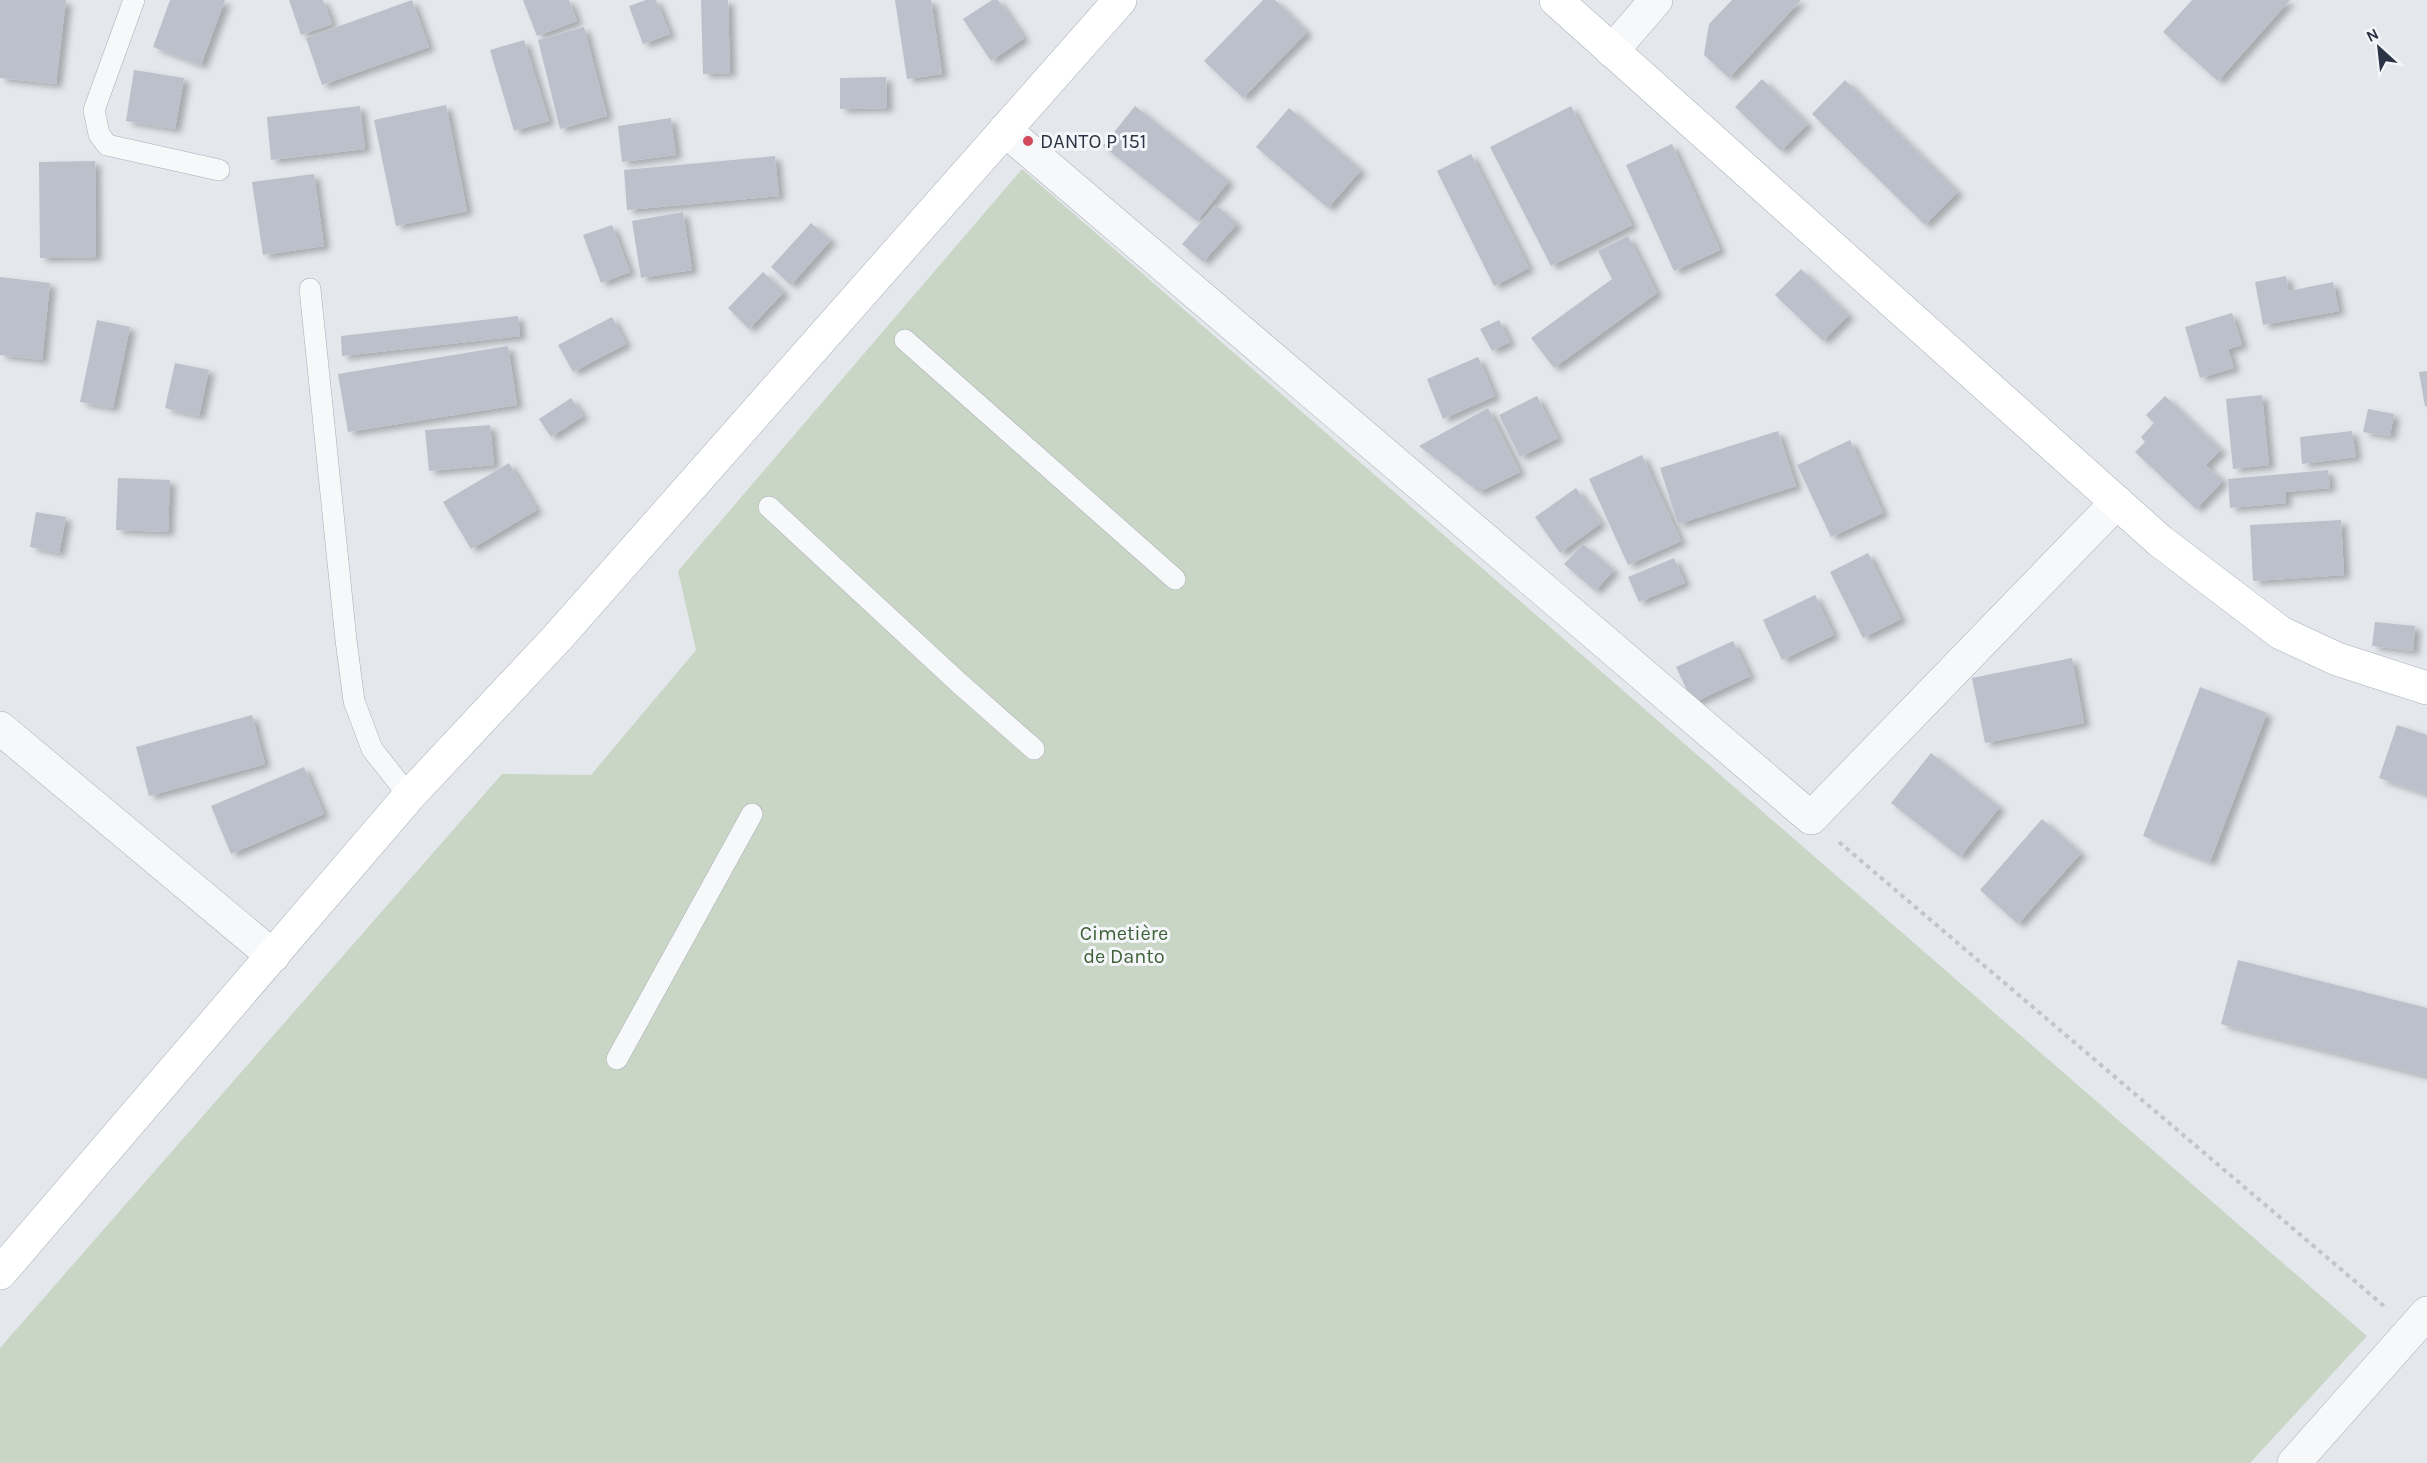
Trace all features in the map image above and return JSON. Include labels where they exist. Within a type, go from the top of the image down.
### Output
[{"type":"street","points":[[0,1273],[409,796],[566,628],[1120,0]]},
{"type":"street","points":[[1556,0],[2160,541],[2281,633],[2337,659],[2427,688]]},
{"type":"street","points":[[1612,51],[1656,0]]},
{"type":"street","points":[[1005,130],[1811,818],[2117,502]]},
{"type":"street","points":[[0,728],[273,956]]},
{"type":"street","points":[[2294,1463],[2422,1328]]},
{"type":"lane","points":[[134,0],[94,110],[99,134],[107,145],[219,170]]},
{"type":"lane","points":[[310,289],[354,701],[372,749],[409,796]]},
{"type":"lane","points":[[905,340],[1175,579]]},
{"type":"lane","points":[[769,507],[958,684],[1034,749]]},
{"type":"lane","points":[[617,1059],[752,814]]},
{"type":"path","points":[[1811,818],[2422,1328]]},
{"type":"green space","name":"Cimetière de Danto","points":[[1022,169],[2367,1336],[2250,1463],[0,1463],[0,1348],[502,774],[591,775],[696,650],[678,571]]},
{"type":"building","points":[[0,0],[66,0],[56,84],[0,78]]},
{"type":"building","points":[[170,0],[225,0],[201,65],[153,47]]},
{"type":"building","points":[[289,0],[323,0],[332,24],[301,35]]},
{"type":"building","points":[[412,0],[429,47],[322,85],[306,38]]},
{"type":"building","points":[[523,0],[569,0],[577,21],[537,36]]},
{"type":"building","points":[[646,0],[656,0],[670,34],[643,44],[629,6]]},
{"type":"building","points":[[701,0],[728,0],[730,73],[703,74]]},
{"type":"building","points":[[895,0],[931,0],[942,74],[907,79]]},
{"type":"building","points":[[992,0],[998,0],[1024,38],[991,61],[963,19]]},
{"type":"building","points":[[1263,0],[1275,0],[1307,32],[1243,98],[1204,61]]},
{"type":"building","points":[[1732,0],[1801,0],[1729,78],[1704,55],[1709,24]]},
{"type":"building","points":[[2192,0],[2290,0],[2218,81],[2163,32]]},
{"type":"building","points":[[584,27],[607,116],[560,129],[538,40]]},
{"type":"building","points":[[524,40],[549,121],[514,131],[490,50]]},
{"type":"building","points":[[134,70],[184,78],[175,129],[126,121]]},
{"type":"building","points":[[886,77],[887,108],[840,109],[840,78]]},
{"type":"building","points":[[1762,79],[1808,124],[1781,151],[1735,107]]},
{"type":"building","points":[[1845,80],[1958,192],[1925,225],[1812,114]]},
{"type":"building","points":[[446,105],[467,211],[396,226],[374,120]]},
{"type":"building","points":[[360,106],[365,149],[271,160],[267,117]]},
{"type":"building","points":[[1135,106],[1229,181],[1197,221],[1103,146]]},
{"type":"building","points":[[1571,106],[1632,225],[1551,266],[1490,147]]},
{"type":"building","points":[[1289,108],[1361,170],[1328,208],[1256,147]]},
{"type":"building","points":[[671,118],[676,155],[622,162],[618,126]]},
{"type":"building","points":[[1672,144],[1720,250],[1674,271],[1626,165]]},
{"type":"building","points":[[1471,154],[1529,268],[1494,286],[1437,171]]},
{"type":"building","points":[[775,156],[779,196],[627,210],[624,170]]},
{"type":"building","points":[[95,161],[96,257],[40,258],[39,162]]},
{"type":"building","points":[[314,174],[324,246],[263,255],[252,182]]},
{"type":"building","points":[[1216,205],[1237,224],[1203,262],[1182,244]]},
{"type":"building","points":[[683,212],[692,270],[641,278],[632,221]]},
{"type":"building","points":[[811,223],[831,240],[791,285],[771,267]]},
{"type":"building","points":[[612,225],[630,272],[601,283],[583,235]]},
{"type":"building","points":[[1628,236],[1657,293],[1554,368],[1531,338],[1612,279],[1598,251]]},
{"type":"building","points":[[1801,269],[1849,315],[1823,341],[1775,295]]},
{"type":"building","points":[[763,272],[784,292],[749,329],[728,308]]},
{"type":"building","points":[[2286,276],[2289,291],[2333,282],[2339,311],[2263,325],[2255,282]]},
{"type":"building","points":[[0,277],[50,283],[42,360],[0,355]]},
{"type":"building","points":[[2232,313],[2242,345],[2228,349],[2234,368],[2200,378],[2185,327]]},
{"type":"building","points":[[518,316],[520,336],[342,356],[341,336]]},
{"type":"building","points":[[612,317],[626,344],[573,372],[558,345]]},
{"type":"building","points":[[97,320],[130,327],[113,408],[80,402]]},
{"type":"building","points":[[1499,320],[1510,342],[1492,351],[1480,329]]},
{"type":"building","points":[[508,346],[517,405],[348,432],[338,374]]},
{"type":"building","points":[[1478,357],[1495,396],[1443,419],[1427,379]]},
{"type":"building","points":[[175,363],[209,370],[199,416],[165,408]]},
{"type":"building","points":[[2427,371],[2427,406],[2425,406],[2419,372]]},
{"type":"building","points":[[2262,395],[2269,465],[2233,469],[2226,399]]},
{"type":"building","points":[[1537,396],[1558,438],[1520,457],[1499,415]]},
{"type":"building","points":[[2165,396],[2221,450],[2206,465],[2223,481],[2196,509],[2135,452],[2145,442],[2141,437],[2154,423],[2146,415]]},
{"type":"building","points":[[571,398],[583,416],[551,437],[539,419]]},
{"type":"building","points":[[1488,408],[1520,472],[1479,492],[1419,446]]},
{"type":"building","points":[[2368,409],[2394,414],[2390,436],[2363,432]]},
{"type":"building","points":[[490,425],[494,465],[429,471],[425,430]]},
{"type":"building","points":[[1778,431],[1796,486],[1678,524],[1660,468]]},
{"type":"building","points":[[2352,431],[2356,457],[2302,464],[2300,437]]},
{"type":"building","points":[[1850,440],[1883,513],[1831,537],[1797,465]]},
{"type":"building","points":[[1642,455],[1681,541],[1628,565],[1589,479]]},
{"type":"building","points":[[509,463],[537,510],[471,549],[443,502]]},
{"type":"building","points":[[2328,470],[2330,488],[2285,492],[2286,503],[2230,508],[2228,479]]},
{"type":"building","points":[[118,478],[170,480],[168,532],[116,530]]},
{"type":"building","points":[[1576,488],[1601,523],[1560,553],[1535,517]]},
{"type":"building","points":[[36,512],[66,517],[59,553],[30,547]]},
{"type":"building","points":[[2341,520],[2344,575],[2253,581],[2250,525]]},
{"type":"building","points":[[1583,544],[1614,570],[1595,591],[1564,564]]},
{"type":"building","points":[[1868,553],[1901,619],[1863,638],[1830,572]]},
{"type":"building","points":[[1674,558],[1685,583],[1639,602],[1628,577]]},
{"type":"building","points":[[1815,595],[1834,635],[1782,660],[1763,620]]},
{"type":"building","points":[[2375,622],[2415,626],[2413,651],[2372,646]]},
{"type":"building","points":[[1733,641],[1750,676],[1693,703],[1676,667]]},
{"type":"building","points":[[2072,658],[2084,723],[1985,743],[1972,678]]},
{"type":"building","points":[[2200,687],[2267,713],[2210,862],[2143,836]]},
{"type":"building","points":[[252,715],[265,764],[149,796],[136,747]]},
{"type":"building","points":[[2397,725],[2427,735],[2427,794],[2379,778]]},
{"type":"building","points":[[1931,753],[2000,807],[1960,857],[1891,803]]},
{"type":"building","points":[[304,767],[324,814],[231,854],[211,806]]},
{"type":"building","points":[[2042,819],[2081,853],[2018,924],[1980,890]]},
{"type":"building","points":[[2238,960],[2427,1008],[2427,1076],[2221,1024]]},
{"type":"place","name":"DANTO P 151","points":[[1028,141]]}]
